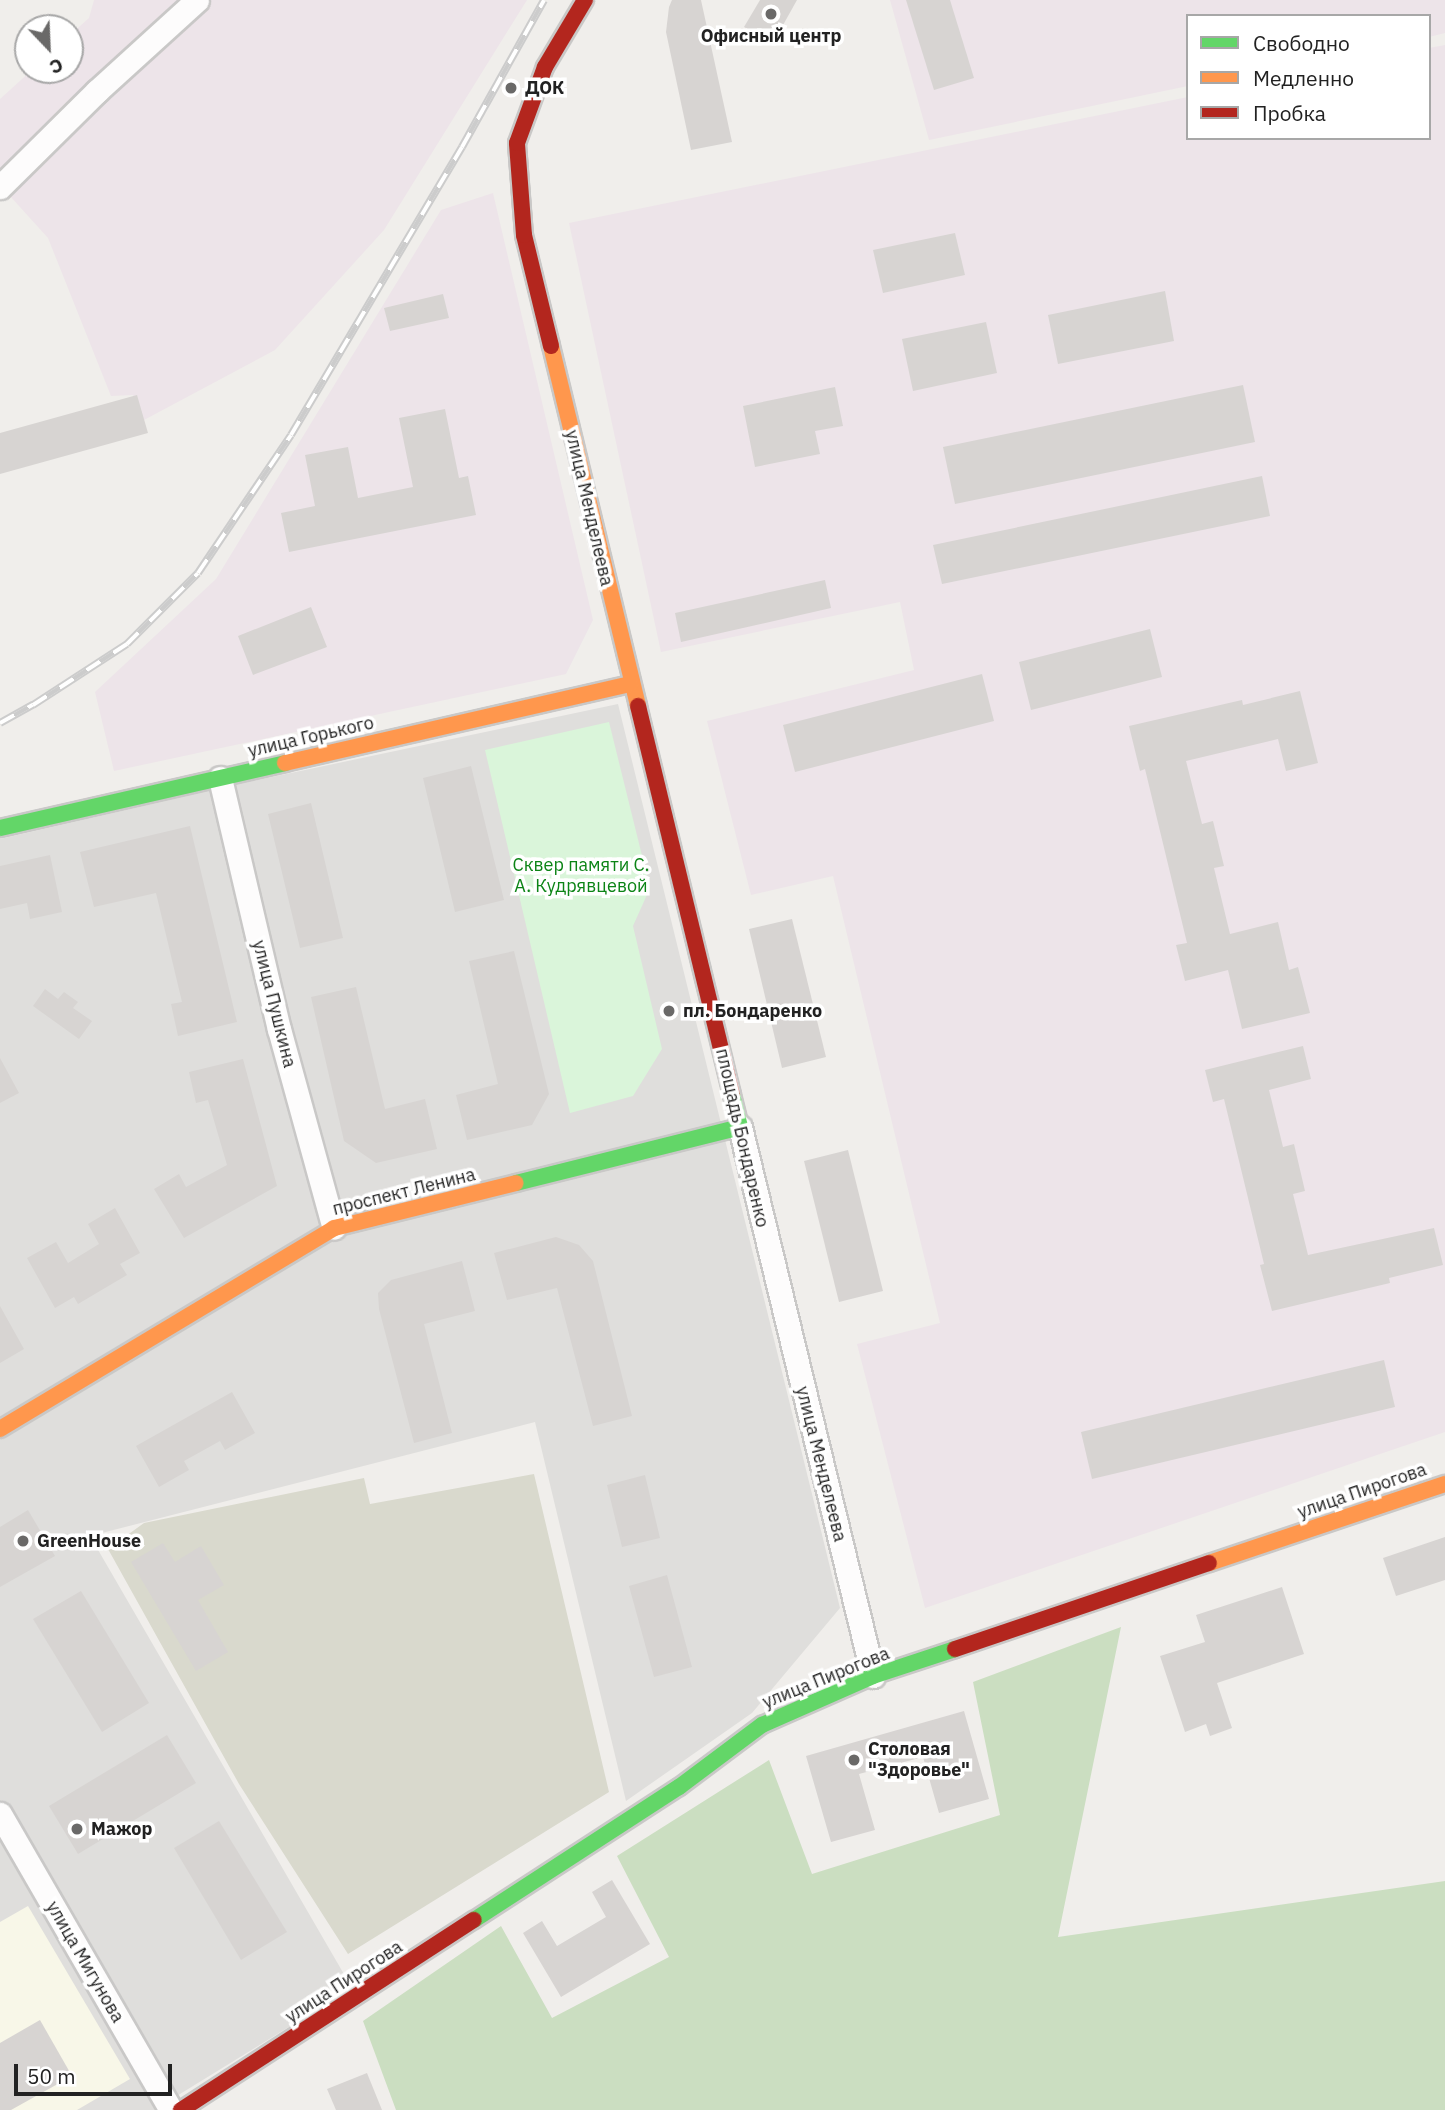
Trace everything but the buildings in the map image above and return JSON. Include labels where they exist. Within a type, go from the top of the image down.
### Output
[{"type":"street","points":[[0,187],[106,83],[197,0]]},
{"type":"street","name":"улица Менделеева","points":[[585,0],[545,67],[517,143],[524,235],[630,684],[715,1024]]},
{"type":"street","name":"улица Горького","points":[[0,828],[630,684]]},
{"type":"street","name":"улица Пушкина","points":[[220,778],[279,1029],[334,1228]]},
{"type":"street","name":"площадь Бондаренко","points":[[715,1024],[770,1252]]},
{"type":"street","name":"проспект Ленина","points":[[0,1429],[334,1228],[740,1127]]},
{"type":"street","name":"улица Менделеева","points":[[770,1252],[873,1676]]},
{"type":"street","name":"улица Пирогова","points":[[181,2110],[679,1787],[762,1725],[873,1676],[1445,1484]]},
{"type":"street","name":"улица Мигунова","points":[[0,1814],[171,2110]]},
{"type":"shaded area","points":[[94,0],[527,0],[384,230],[275,350],[144,420],[133,395],[111,396],[48,238],[0,185],[0,99],[17,84],[84,84],[84,22],[89,18]]},
{"type":"shaded area","points":[[890,0],[1445,0],[1445,33],[1431,36],[1431,14],[1186,14],[1186,86],[929,140]]},
{"type":"shaded area","points":[[1445,45],[1445,1432],[925,1608],[857,1344],[940,1323],[833,876],[751,895],[707,721],[914,670],[900,602],[661,652],[569,223],[1186,97],[1186,140],[1431,140],[1431,48]]},
{"type":"shaded area","points":[[493,193],[593,620],[566,674],[114,771],[95,692],[216,579],[441,210]]},
{"type":"shaded area","points":[[618,704],[840,1608],[752,1713],[626,1801],[535,1422],[90,1536],[352,1988],[154,2110],[0,2110],[0,839],[234,785]]},
{"type":"shaded area","points":[[534,1474],[609,1792],[348,1954],[239,1784],[108,1549],[144,1523],[364,1478],[370,1504]]},
{"type":"shaded area","points":[[28,1906],[130,2079],[77,2110],[0,2110],[0,1922]]},
{"type":"green space","name":"Сквер памяти С. А. Кудрявцевой","points":[[609,722],[650,888],[633,926],[662,1049],[633,1096],[570,1113],[485,750]]},
{"type":"green space","points":[[1121,1627],[1058,1937],[1445,1881],[1445,2110],[396,2110],[363,2021],[501,1926],[552,2018],[669,1957],[617,1856],[769,1760],[812,1874],[1000,1815],[973,1682]]},
{"type":"railway","points":[[0,723],[33,705],[127,644],[198,573],[291,435],[462,147],[544,0]]},
{"type":"traffic: fast","points":[[0,828],[285,763]]},
{"type":"traffic: fast","points":[[516,1183],[740,1127],[732,1094]]},
{"type":"traffic: fast","points":[[474,1920],[679,1787],[762,1725],[873,1676],[955,1649]]},
{"type":"traffic: slow","points":[[551,346],[638,706]]},
{"type":"traffic: slow","points":[[285,763],[630,684]]},
{"type":"traffic: slow","points":[[0,1429],[334,1228],[516,1183]]},
{"type":"traffic: slow","points":[[1209,1563],[1445,1484]]},
{"type":"traffic: jam","points":[[551,346],[524,235],[517,143],[545,67],[585,0]]},
{"type":"traffic: jam","points":[[638,706],[732,1094]]},
{"type":"traffic: jam","points":[[955,1649],[1209,1563]]},
{"type":"traffic: jam","points":[[181,2110],[474,1920]]},
{"type":"place","name":"Офисный центр","points":[[771,14]]},
{"type":"place","name":"ДОК","points":[[511,88]]},
{"type":"place","name":"пл. Бондаренко","points":[[669,1011]]},
{"type":"place","name":"GreenHouse","points":[[23,1541]]},
{"type":"place","name":"Столовая \"Здоровье\"","points":[[854,1760]]},
{"type":"place","name":"Мажор","points":[[77,1829]]}]
